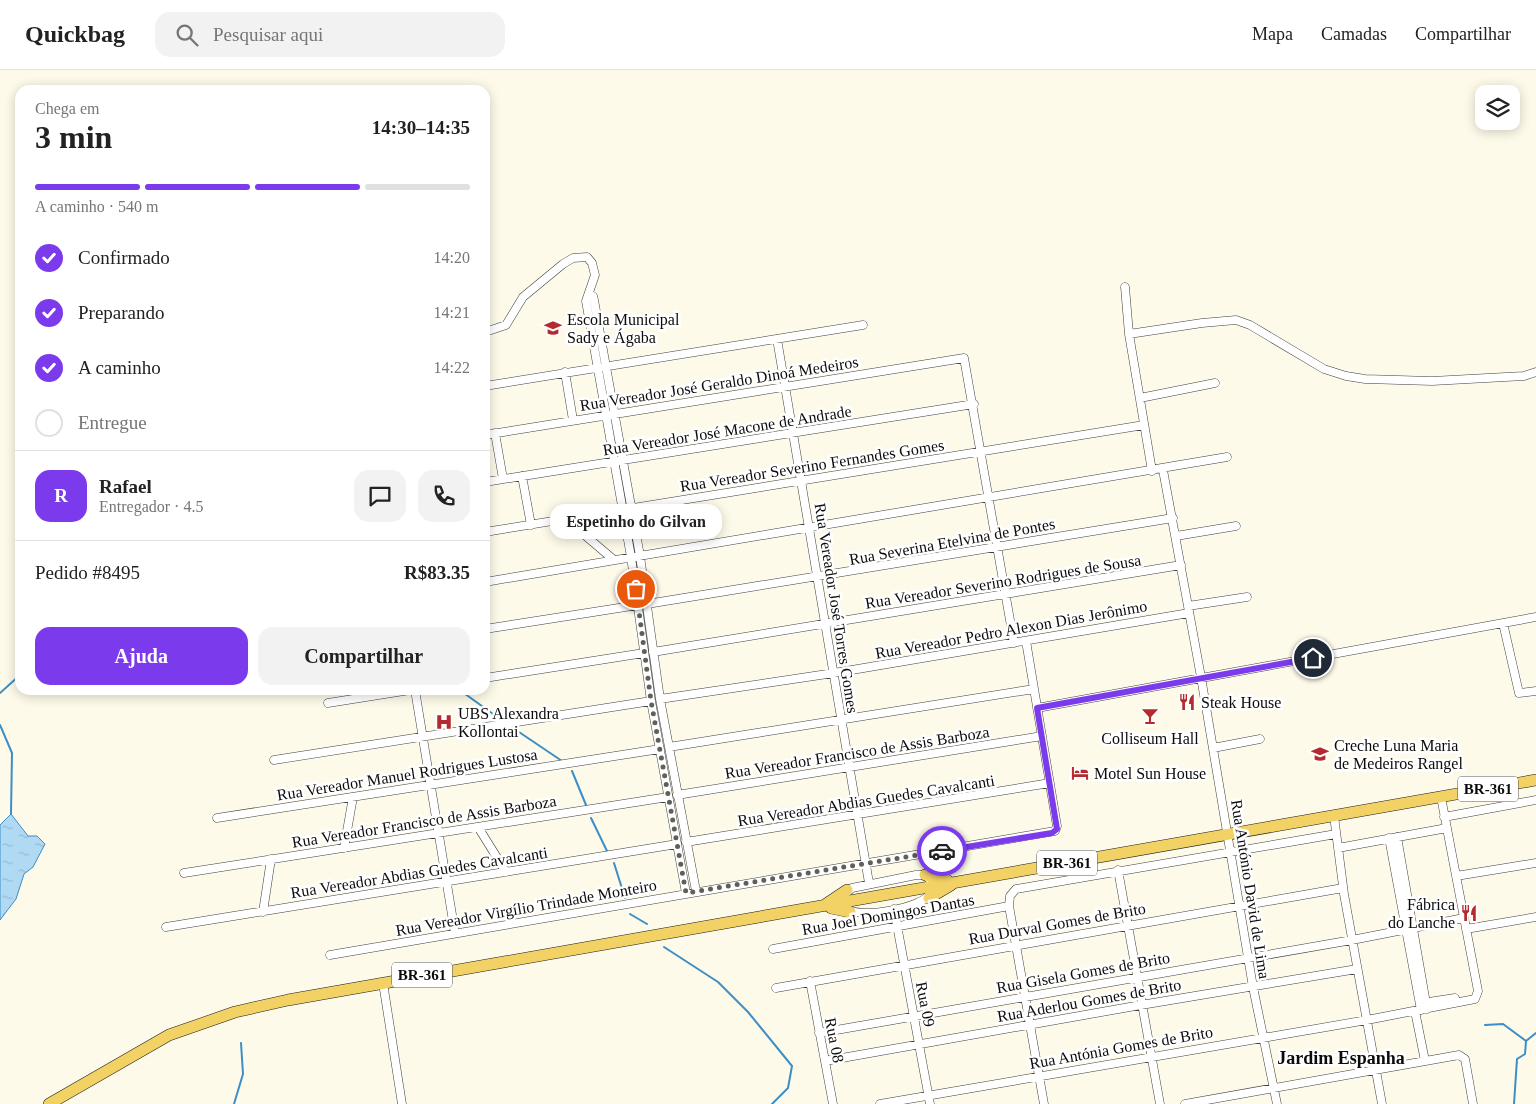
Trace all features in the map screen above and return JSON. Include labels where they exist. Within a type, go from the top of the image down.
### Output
[{"type":"main road","name":"BR-361","points":[[49,1104],[156,1042],[235,1012],[288,1000],[692,927],[823,906],[847,907],[932,886],[1536,780]]},
{"type":"main road","points":[[925,875],[956,882]]},
{"type":"main road","points":[[929,898],[956,882]]},
{"type":"main road","points":[[823,906],[847,890]]},
{"type":"street","points":[[490,330],[506,325],[523,297],[573,258],[587,257],[592,263],[595,275],[586,301],[622,510],[642,605],[649,653],[660,699],[696,891]]},
{"type":"street","points":[[1125,286],[1129,334],[1152,472]]},
{"type":"street","points":[[589,295],[594,300],[632,508],[640,556],[642,605]]},
{"type":"street","points":[[1129,334],[1236,320],[1250,325],[1324,368],[1357,378],[1432,381],[1524,376],[1536,372]]},
{"type":"street","points":[[490,385],[863,325]]},
{"type":"street","name":"Rua Vereador José Torres Gomes","points":[[777,338],[803,481],[870,883]]},
{"type":"street","name":"Rua Vereador José Geraldo Dinoá Medeiros","points":[[490,434],[957,358],[966,359],[974,404]]},
{"type":"street","points":[[565,372],[573,420]]},
{"type":"street","points":[[1524,376],[1536,379]]},
{"type":"street","points":[[1140,398],[1215,383]]},
{"type":"street","points":[[974,404],[1014,643]]},
{"type":"street","name":"Rua Vereador José Macone de Andrade","points":[[490,481],[614,463],[974,404]]},
{"type":"street","name":"Rua Vereador Severino Fernandes Gomes","points":[[490,531],[1144,425]]},
{"type":"street","points":[[495,433],[503,479]]},
{"type":"street","points":[[490,581],[1152,472],[1227,457]]},
{"type":"street","name":"Rua António David de Lima","points":[[1163,470],[1201,677],[1253,987],[1277,1104]]},
{"type":"street","points":[[522,476],[531,525]]},
{"type":"street","name":"Rua Severina Etelvina de Pontes","points":[[490,629],[1173,518]]},
{"type":"street","points":[[567,520],[614,560]]},
{"type":"street","points":[[1176,536],[1236,526]]},
{"type":"street","name":"Rua Vereador Severino Rodrigues de Sousa","points":[[490,677],[1181,566]]},
{"type":"street","name":"Rua Vereador Pedro Alexon Dias Jerônimo","points":[[660,699],[834,673],[1026,641],[1247,597]]},
{"type":"street","points":[[1037,708],[1536,617]]},
{"type":"street","points":[[1503,623],[1519,694],[1536,691]]},
{"type":"street","points":[[1026,641],[1050,784]]},
{"type":"street","points":[[649,653],[651,701],[686,893]]},
{"type":"street","points":[[669,747],[1034,689]]},
{"type":"street","points":[[328,703],[378,695]]},
{"type":"street","points":[[416,695],[455,933]]},
{"type":"street","points":[[274,760],[651,701]]},
{"type":"street","name":"Rua Vereador Francisco de Assis Barboza","points":[[677,795],[1042,736]]},
{"type":"street","points":[[1213,748],[1260,739]]},
{"type":"street","name":"Rua Vereador Manuel Rodrigues Lustosa","points":[[217,818],[660,748]]},
{"type":"street","name":"Rua Vereador Abdias Guedes Cavalcanti","points":[[686,842],[1050,784]]},
{"type":"street","name":"Rua Vereador Virgílio Trindade Monteiro","points":[[330,955],[696,891],[1052,833],[1057,826],[1050,784]]},
{"type":"street","points":[[344,848],[353,797]]},
{"type":"street","name":"Rua Vereador Francisco de Assis Barboza","points":[[184,874],[668,797]]},
{"type":"street","points":[[1441,797],[1466,929],[1536,918]]},
{"type":"street","points":[[1444,817],[1536,800]]},
{"type":"street","points":[[1334,816],[1343,888],[1382,1104]]},
{"type":"street","points":[[478,827],[506,872]]},
{"type":"street","points":[[1338,848],[1447,828]]},
{"type":"street","points":[[1044,1104],[1009,906],[1010,896],[1016,889],[1336,834]]},
{"type":"street","points":[[1393,837],[1422,1007],[1425,1061]]},
{"type":"street","name":"Rua Vereador Abdias Guedes Cavalcanti","points":[[166,927],[677,844]]},
{"type":"street","points":[[263,912],[271,859]]},
{"type":"street","points":[[1456,876],[1536,863]]},
{"type":"street","points":[[1118,870],[1160,1104]]},
{"type":"street","points":[[911,875],[925,875],[932,886],[929,898],[894,909],[861,914],[847,907],[847,890],[870,883],[911,875]]},
{"type":"street","name":"Rua Durval Gomes de Brito","points":[[776,988],[1016,944],[1343,888]]},
{"type":"street","name":"Rua Joel Domingos Dantas","points":[[772,949],[1009,906]]},
{"type":"street","name":"Rua 09","points":[[894,909],[929,1100]]},
{"type":"street","name":"Rua Gisela Gomes de Brito","points":[[819,1033],[1136,976],[1352,940],[1464,918]]},
{"type":"street","name":"Rua Antónia Gomes de Brito","points":[[880,1104],[929,1100],[1039,1075],[1367,1020],[1422,1007],[1474,999],[1478,996],[1478,991],[1466,929]]},
{"type":"street","name":"Rua Aderlou Gomes de Brito","points":[[825,1061],[920,1043],[1357,969]]},
{"type":"street","name":"Rua 08","points":[[810,981],[833,1104]]},
{"type":"street","points":[[383,983],[402,1104]]},
{"type":"street","points":[[1185,1104],[1459,1055],[1465,1059],[1473,1104]]},
{"type":"water","points":[[11,814],[28,836],[37,836],[45,844],[33,867],[24,874],[16,899],[0,920],[0,825]]},
{"type":"waterway","points":[[0,693],[15,680]]},
{"type":"waterway","points":[[467,695],[500,719]]},
{"type":"waterway","points":[[0,725],[12,753],[11,814]]},
{"type":"waterway","points":[[516,730],[562,761]]},
{"type":"waterway","points":[[572,771],[586,805]]},
{"type":"waterway","points":[[591,818],[607,851]]},
{"type":"waterway","points":[[614,863],[625,898]]},
{"type":"waterway","points":[[630,914],[647,924]]},
{"type":"waterway","points":[[664,947],[718,982],[748,1012],[792,1066],[788,1088],[772,1104]]},
{"type":"waterway","points":[[1485,1025],[1503,1024],[1526,1041],[1525,1054],[1517,1059],[1514,1104]]},
{"type":"waterway","points":[[1526,1041],[1536,1033]]},
{"type":"waterway","points":[[234,1104],[243,1074],[241,1043]]},
{"type":"way so far","points":[[636,589],[651,701],[686,893],[942,851]]},
{"type":"place","name":"Escola Municipal Sady e Ágaba","points":[[553,328]]},
{"type":"place","name":"Espetinho do Gilvan","points":[[636,589]]},
{"type":"place","name":"Steak House","points":[[1187,702]]},
{"type":"place","name":"Colliseum Hall","points":[[1150,716]]},
{"type":"place","name":"UBS Alexandra Kollontai","points":[[444,722]]},
{"type":"place","name":"Creche Luna Maria de Medeiros Rangel","points":[[1320,754]]},
{"type":"place","name":"Motel Sun House","points":[[1080,773]]},
{"type":"place","name":"Fábrica do Lanche","points":[[1469,913]]},
{"type":"district","name":"Jardim Espanha","points":[[1341,1058]]},
{"type":"route","points":[[942,851],[1052,833],[1057,829],[1037,708],[1313,658]]}]
